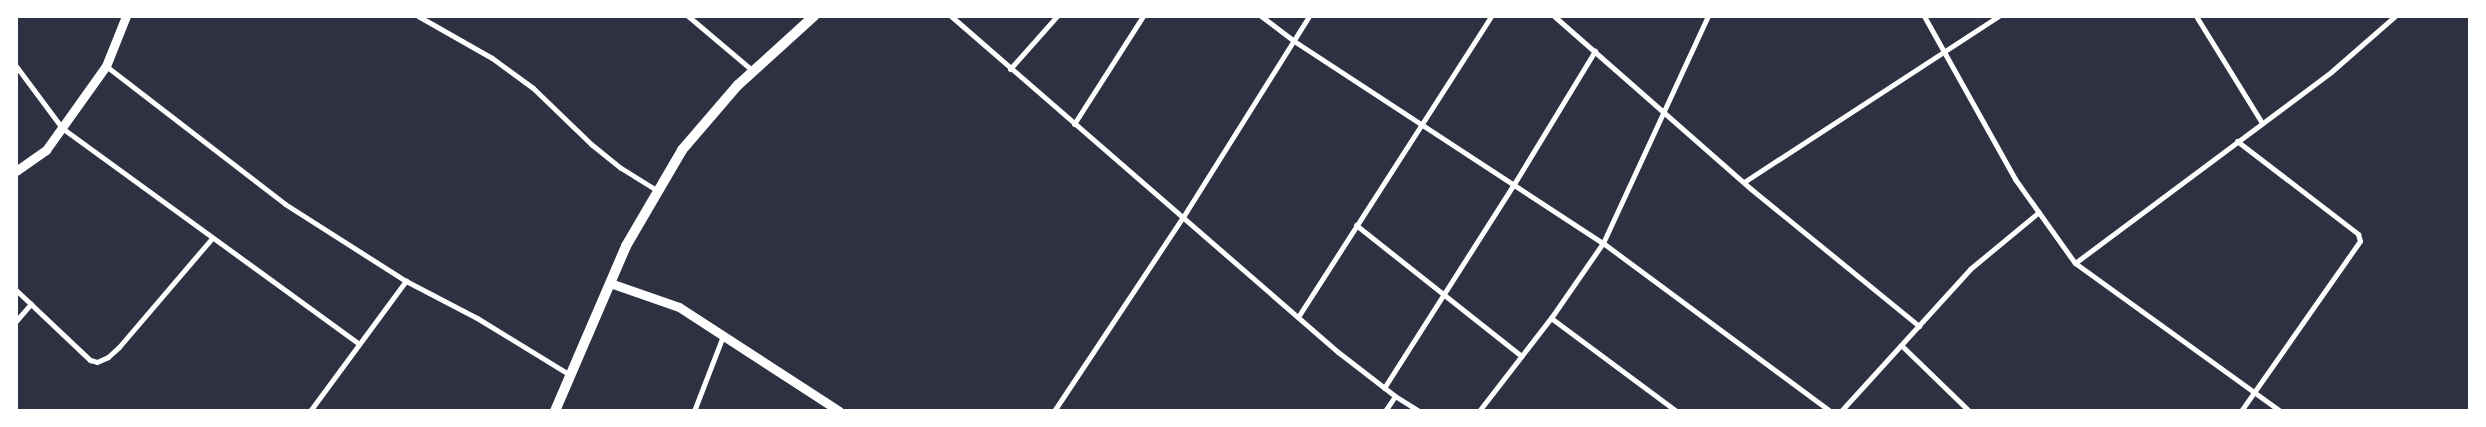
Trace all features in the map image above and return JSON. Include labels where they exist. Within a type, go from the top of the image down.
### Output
[{"type":"main road","points":[[556,411],[626,246],[682,150],[738,85],[814,16]]},
{"type":"street","points":[[16,171],[46,150],[106,66],[126,16]]},
{"type":"street","points":[[418,16],[465,42],[534,88],[591,144],[621,168],[658,191]]},
{"type":"street","points":[[688,16],[754,70]]},
{"type":"street","points":[[951,16],[1298,317],[1384,388],[1419,411]]},
{"type":"street","points":[[1010,69],[1057,16]]},
{"type":"street","points":[[1074,124],[1143,16]]},
{"type":"street","points":[[1261,16],[1294,41],[1603,243],[1830,411]]},
{"type":"street","points":[[1054,411],[1183,217],[1310,16]]},
{"type":"street","points":[[1298,317],[1420,123],[1491,16]]},
{"type":"street","points":[[1554,16],[1744,182],[1918,326]]},
{"type":"street","points":[[1479,411],[1551,318],[1603,243],[1708,16]]},
{"type":"street","points":[[1924,16],[2015,180],[2075,263],[2280,411]]},
{"type":"street","points":[[1744,182],[1999,16]]},
{"type":"street","points":[[2196,16],[2262,123]]},
{"type":"street","points":[[2075,263],[2332,72],[2395,16]]},
{"type":"street","points":[[1384,388],[1514,184],[1595,51]]},
{"type":"street","points":[[16,66],[62,128],[359,344]]},
{"type":"street","points":[[106,66],[285,204],[406,281],[477,318],[570,375]]},
{"type":"street","points":[[2237,141],[2358,234],[2360,241],[2240,411]]},
{"type":"street","points":[[1841,411],[1970,269],[2039,212]]},
{"type":"street","points":[[1356,225],[1521,356]]},
{"type":"street","points":[[16,290],[90,360],[97,362],[108,357],[119,347],[212,238]]},
{"type":"street","points":[[310,411],[406,281]]},
{"type":"street","points":[[610,283],[679,308],[839,411]]},
{"type":"street","points":[[16,321],[31,304]]},
{"type":"street","points":[[1551,318],[1676,411]]},
{"type":"street","points":[[694,411],[723,336]]},
{"type":"street","points":[[1901,345],[1969,411]]},
{"type":"street","points":[[1385,411],[1395,396]]}]
